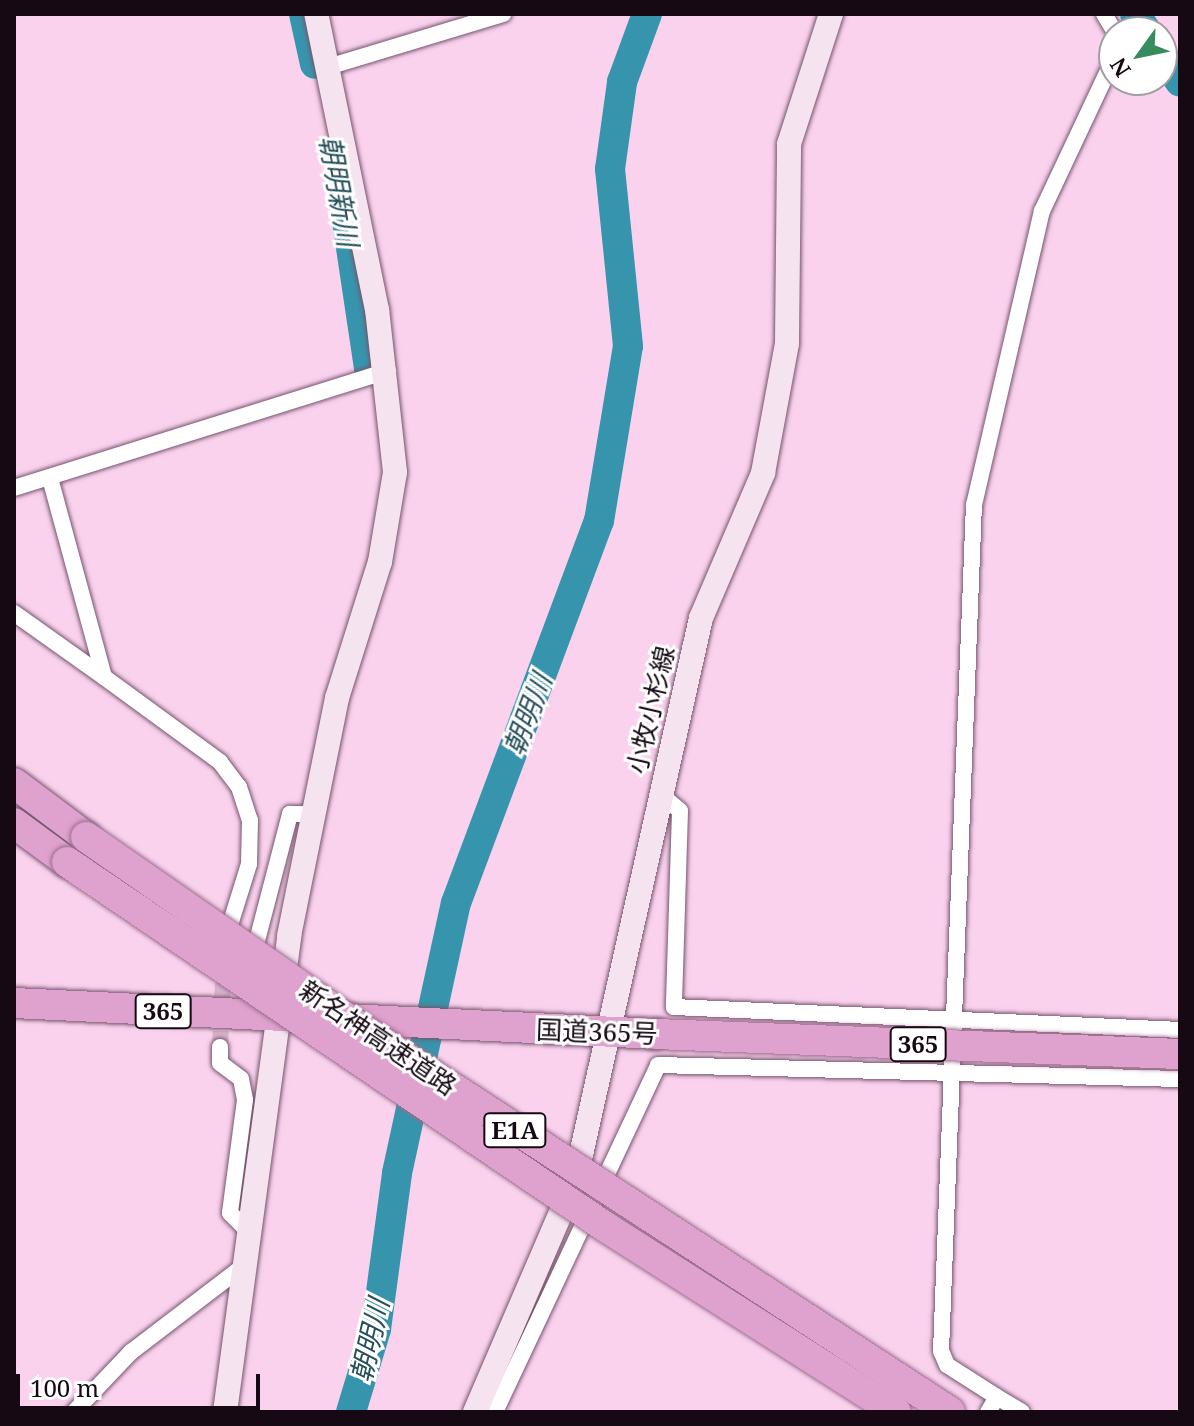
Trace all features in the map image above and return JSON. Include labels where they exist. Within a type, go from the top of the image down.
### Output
[{"type":"highway","name":"新名神高速道路","points":[[14,783],[86,837],[367,1032],[950,1412]]},
{"type":"highway","name":"新名神高速道路","points":[[14,823],[565,1200],[896,1412]]},
{"type":"highway","name":"国道365号","points":[[14,1003],[575,1031],[1180,1054]]},
{"type":"main road","points":[[225,1412],[246,1229],[277,1017],[313,814],[337,698],[389,518],[395,472],[388,371],[331,66],[316,14]]},
{"type":"main road","name":"小牧小杉線","points":[[475,1412],[576,1177],[701,618],[763,473],[781,402],[789,144],[831,14]]},
{"type":"street","points":[[331,66],[503,14]]},
{"type":"street","points":[[1022,1412],[993,1405],[947,1365],[941,1351],[974,505],[1042,211],[1098,92]]},
{"type":"street","points":[[14,488],[388,371]]},
{"type":"street","points":[[50,478],[104,677]]},
{"type":"street","points":[[14,613],[220,762],[239,787],[250,820],[249,864],[227,918],[223,980],[251,966],[290,814],[313,814]]},
{"type":"street","points":[[660,794],[680,811],[674,1007],[1180,1030]]},
{"type":"street","points":[[220,1047],[220,1063],[241,1079],[245,1100],[230,1213],[246,1229]]},
{"type":"street","points":[[495,1412],[658,1065],[1180,1079]]},
{"type":"street","points":[[74,1412],[131,1352],[242,1267]]},
{"type":"waterway","name":"朝明新川","points":[[304,14],[315,64]]},
{"type":"waterway","name":"朝明川","points":[[351,1412],[376,1329],[397,1173],[456,903],[599,521],[628,346],[610,169],[622,82],[647,14]]},
{"type":"waterway","name":"朝明新川","points":[[347,221],[369,369]]},
{"type":"tunnel","points":[[220,1047],[223,980]]}]
